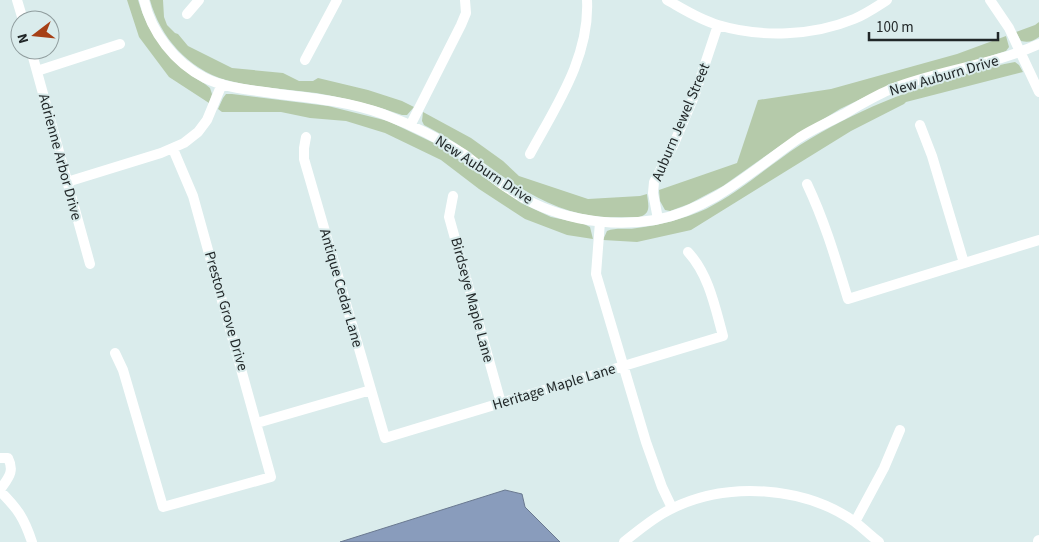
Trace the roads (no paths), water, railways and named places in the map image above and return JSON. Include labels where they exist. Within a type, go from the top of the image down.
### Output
[{"type":"street","name":"New Auburn Drive","points":[[144,0],[154,27],[166,46],[183,63],[204,78],[237,88],[344,104],[380,113],[411,124],[466,156],[509,190],[534,203],[580,219],[618,224],[658,219],[679,214],[705,204],[802,136],[888,91],[1020,52],[1039,44]]},
{"type":"street","points":[[187,14],[199,0]]},
{"type":"street","points":[[305,60],[337,0]]},
{"type":"street","points":[[530,154],[576,66],[585,37],[588,12],[587,0]]},
{"type":"street","points":[[667,0],[699,18],[718,25],[753,32],[796,33],[853,20],[887,0]]},
{"type":"street","points":[[990,0],[1009,28],[1039,92]]},
{"type":"street","points":[[411,124],[461,25],[466,13],[465,1]]},
{"type":"street","name":"Auburn Jewel Street","points":[[658,219],[653,193],[654,182],[673,146],[695,94],[718,25]]},
{"type":"street","points":[[37,71],[120,44]]},
{"type":"street","name":"Adrienne Arbor Drive","points":[[34,60],[90,264]]},
{"type":"street","points":[[67,182],[173,149],[184,143],[198,132],[207,120],[222,84]]},
{"type":"street","points":[[920,125],[932,156],[964,263]]},
{"type":"street","name":"Antique Cedar Lane","points":[[306,137],[304,159],[385,438]]},
{"type":"street","name":"Preston Grove Drive","points":[[115,353],[123,370],[163,507],[271,476],[193,196],[173,149]]},
{"type":"street","points":[[807,184],[821,215],[848,299],[1039,240]]},
{"type":"street","name":"Birdseye Maple Lane","points":[[453,196],[449,217],[501,403]]},
{"type":"street","points":[[600,222],[596,274],[651,457],[672,508]]},
{"type":"street","name":"Heritage Maple Lane","points":[[385,438],[723,336],[703,273],[688,252]]},
{"type":"street","points":[[257,423],[370,390]]},
{"type":"street","points":[[855,522],[884,468],[900,430]]},
{"type":"street","points":[[0,458],[8,458],[12,466],[9,476],[0,491],[17,508],[32,542]]},
{"type":"street","points":[[624,542],[642,527],[672,508],[713,495],[757,491],[784,494],[818,503],[855,522],[879,542]]},
{"type":"water","points":[[505,490],[522,494],[525,507],[560,542],[340,542]]}]
